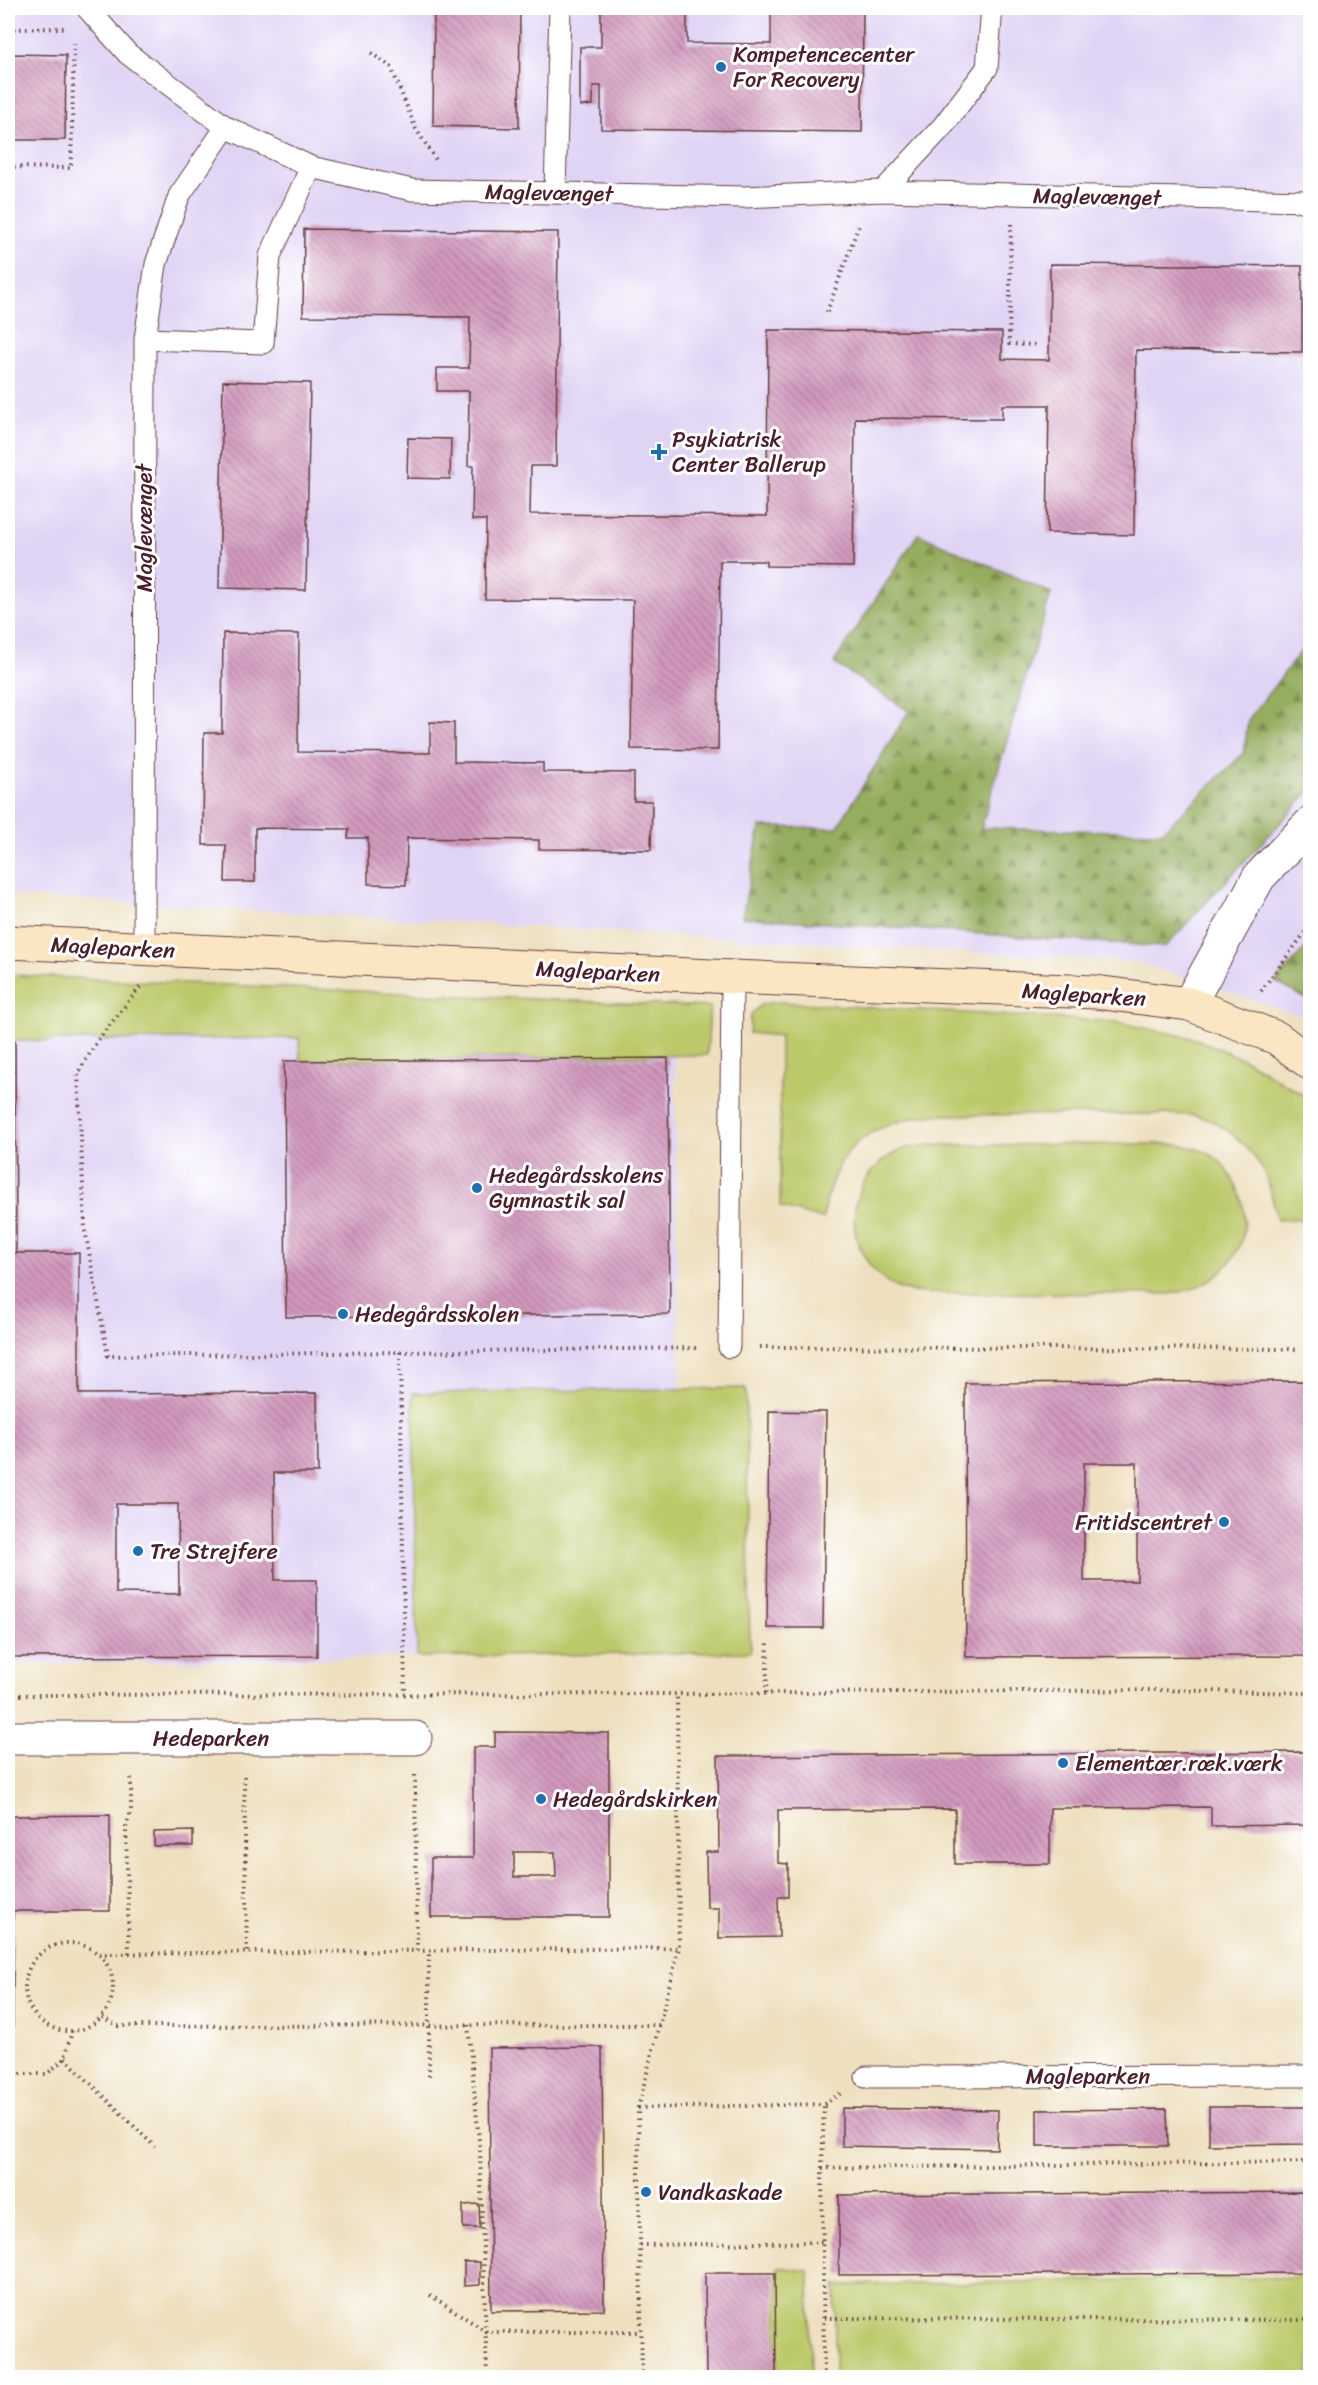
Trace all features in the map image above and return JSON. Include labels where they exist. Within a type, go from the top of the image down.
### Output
[{"type":"street","points":[[1189,1004],[1259,877],[1311,824]]},
{"type":"street","name":"Magleparken","points":[[8,942],[1095,992],[1189,1004],[1277,1038],[1311,1063]]},
{"type":"street","name":"Hedeparken","points":[[8,1738],[415,1738]]},
{"type":"lane","points":[[555,192],[560,8]]},
{"type":"lane","points":[[883,192],[943,126],[987,68],[992,8]]},
{"type":"lane","name":"Maglevænget","points":[[92,13],[128,54],[226,127],[311,167],[412,190],[744,197],[883,192],[1311,201]]},
{"type":"lane","name":"Maglevænget","points":[[144,949],[145,339],[156,264],[179,196],[226,127]]},
{"type":"lane","points":[[145,339],[263,343],[270,256],[311,167]]},
{"type":"lane","points":[[729,1347],[732,977]]},
{"type":"lane","name":"Magleparken","points":[[866,2077],[1311,2076]]},
{"type":"path","points":[[8,29],[74,28],[92,13]]},
{"type":"path","points":[[8,167],[71,168],[74,28]]},
{"type":"path","points":[[371,53],[391,67],[416,129],[457,190]]},
{"type":"path","points":[[827,312],[860,225],[861,193]]},
{"type":"path","points":[[1012,195],[1009,344],[1038,345]]},
{"type":"path","points":[[1237,1023],[1311,926]]},
{"type":"path","points":[[108,1356],[85,1230],[78,1073],[98,1040],[144,981],[144,949]]},
{"type":"path","points":[[400,1352],[405,1693]]},
{"type":"path","points":[[766,1693],[768,1641]]},
{"type":"path","points":[[8,1695],[677,1694],[1154,1690],[1311,1693]]},
{"type":"path","points":[[417,1951],[415,1738],[426,1693]]},
{"type":"path","points":[[642,2378],[638,2108],[679,1948],[677,1694]]},
{"type":"path","points":[[244,1738],[247,1953]]},
{"type":"path","points":[[129,1953],[126,1827],[131,1812],[131,1796]]},
{"type":"path","points":[[67,1942],[84,1945],[99,1954],[110,1968],[114,1985],[111,2002],[102,2017],[88,2027],[72,2031],[54,2028],[39,2020],[29,2006],[25,1989],[27,1971],[36,1956],[50,1947],[67,1942]]},
{"type":"path","points":[[99,1954],[679,1948]]},
{"type":"path","points":[[429,1951],[429,2076]]},
{"type":"path","points":[[102,2017],[117,2026],[659,2025]]},
{"type":"path","points":[[468,2025],[480,2151],[487,2378]]},
{"type":"path","points":[[8,2074],[47,2074],[65,2058],[72,2031]]},
{"type":"path","points":[[65,2058],[155,2146]]},
{"type":"path","points":[[638,2108],[824,2104],[866,2077]]},
{"type":"path","points":[[824,2104],[822,2168],[824,2378]]},
{"type":"path","points":[[822,2168],[1311,2162]]},
{"type":"path","points":[[640,2245],[823,2242]]},
{"type":"path","points":[[430,2295],[487,2332],[641,2332]]},
{"type":"path","points":[[824,2318],[1311,2320]]},
{"type":"shaded area","name":"Psykiatrisk Center Ballerup","points":[[8,8],[1310,8],[1310,1019],[1137,962],[8,896]]},
{"type":"shaded area","name":"Hedegårdsskolen","points":[[299,1038],[300,1061],[675,1055],[676,1239],[681,1389],[413,1393],[417,1657],[8,1664],[8,1041]]},
{"type":"green space","points":[[918,534],[1051,593],[981,828],[1162,832],[1244,753],[1248,720],[1310,640],[1310,791],[1165,947],[742,917],[760,827],[837,828],[909,711],[834,663]]},
{"type":"green space","points":[[1310,943],[1310,1001],[1275,982]]},
{"type":"green space","points":[[8,975],[710,1007],[707,1055],[300,1061],[299,1038],[8,1041]]},
{"type":"green space","points":[[780,1002],[1117,1022],[1196,1039],[1246,1060],[1310,1099],[1310,1218],[1277,1220],[1263,1171],[1251,1152],[1242,1143],[1227,1130],[1207,1119],[1195,1115],[1170,1114],[928,1115],[904,1120],[884,1126],[868,1135],[843,1159],[834,1176],[823,1219],[780,1207],[780,1036],[749,1033],[751,1014],[762,1004]]},
{"type":"green space","points":[[1171,1144],[1201,1150],[1218,1160],[1234,1182],[1242,1202],[1245,1221],[1242,1239],[1234,1256],[1223,1270],[1208,1281],[1190,1289],[1169,1294],[908,1291],[896,1287],[877,1273],[864,1256],[856,1237],[854,1217],[858,1197],[866,1178],[881,1162],[904,1149],[928,1145]]},
{"type":"green space","points":[[746,1388],[750,1652],[417,1657],[413,1393]]},
{"type":"green space","points":[[778,2267],[809,2271],[811,2377],[777,2377]]},
{"type":"green space","points":[[1310,2277],[1310,2377],[835,2377],[835,2285]]},
{"type":"building","points":[[434,8],[520,8],[519,128],[433,126]]},
{"type":"building","name":"Kompetencecenter For Recovery","points":[[601,8],[687,8],[687,43],[771,44],[771,8],[863,8],[862,132],[601,129],[601,86],[593,86],[593,105],[580,106],[580,47],[601,47]]},
{"type":"building","points":[[8,54],[66,55],[65,140],[8,140]]},
{"type":"building","points":[[304,229],[558,232],[556,466],[531,466],[530,514],[767,516],[768,330],[1002,332],[1002,359],[1049,360],[1050,264],[1302,266],[1302,352],[1136,350],[1134,535],[1047,533],[1049,405],[1002,405],[1002,419],[855,418],[853,567],[766,566],[766,561],[720,561],[718,750],[631,749],[633,600],[485,599],[486,520],[472,520],[473,466],[468,466],[469,391],[437,391],[437,368],[469,368],[470,317],[303,316]]},
{"type":"building","points":[[223,381],[310,383],[306,590],[219,588]]},
{"type":"building","points":[[408,438],[451,439],[450,479],[407,478]]},
{"type":"building","points":[[223,633],[299,634],[298,752],[430,753],[430,722],[454,723],[454,762],[543,763],[543,772],[634,773],[634,801],[652,801],[651,850],[539,849],[539,840],[407,838],[406,885],[368,884],[368,838],[348,838],[349,829],[255,828],[255,882],[225,882],[226,845],[203,845],[204,733],[222,733]]},
{"type":"building","points":[[8,1041],[15,1041],[16,1253],[79,1253],[79,1394],[317,1393],[318,1473],[274,1473],[275,1580],[317,1580],[317,1656],[8,1657]],"holes":[[[116,1504],[178,1504],[179,1594],[116,1593]]]},
{"type":"building","name":"Hedegårdsskolens Gymnastik sal","points":[[668,1058],[670,1314],[286,1317],[284,1061]]},
{"type":"building","name":"Fritidscentret","points":[[1310,1381],[1310,1656],[966,1657],[965,1383]],"holes":[[[1084,1463],[1137,1463],[1137,1581],[1084,1581]]]},
{"type":"building","points":[[769,1411],[826,1412],[823,1628],[767,1628]]},
{"type":"building","name":"Hedegårdskirken","points":[[495,1732],[609,1733],[609,1917],[431,1917],[431,1858],[473,1858],[473,1747],[495,1747]],"holes":[[[514,1852],[555,1852],[556,1877],[514,1877]]]},
{"type":"building","points":[[1310,1752],[1310,1825],[1211,1826],[1211,1807],[1050,1808],[1050,1864],[955,1864],[955,1809],[778,1810],[778,1863],[788,1864],[788,1897],[778,1897],[779,1937],[719,1938],[719,1908],[707,1908],[706,1852],[719,1852],[718,1756]]},
{"type":"building","points":[[110,1815],[110,1911],[13,1911],[13,2036],[8,2036],[8,1816]]},
{"type":"building","points":[[193,1831],[193,1846],[154,1846],[154,1832]]},
{"type":"building","points":[[602,2047],[604,2310],[491,2311],[489,2048]]},
{"type":"building","points":[[1209,2107],[1310,2107],[1310,2144],[1209,2145]]},
{"type":"building","points":[[842,2108],[998,2110],[997,2149],[842,2146]]},
{"type":"building","points":[[1167,2109],[1168,2146],[1037,2146],[1037,2110]]},
{"type":"building","points":[[1310,2192],[1310,2273],[839,2275],[839,2195]]},
{"type":"building","points":[[479,2204],[480,2228],[463,2228],[463,2205]]},
{"type":"building","points":[[464,2262],[480,2262],[480,2285],[464,2286]]},
{"type":"building","points":[[705,2273],[775,2273],[776,2378],[706,2378]]},
{"type":"place","name":"Kompetencecenter For Recovery","points":[[721,67]]},
{"type":"place","name":"Psykiatrisk Center Ballerup","points":[[659,452]]},
{"type":"place","name":"Hedegårdsskolens Gymnastik sal","points":[[477,1188]]},
{"type":"place","name":"Hedegårdsskolen","points":[[343,1314]]},
{"type":"place","name":"Fritidscentret","points":[[1224,1522]]},
{"type":"place","name":"Tre Strejfere","points":[[138,1551]]},
{"type":"place","name":"Elementær.ræk.værk","points":[[1063,1763]]},
{"type":"place","name":"Hedegårdskirken","points":[[541,1799]]},
{"type":"place","name":"Vandkaskade","points":[[646,2192]]}]
